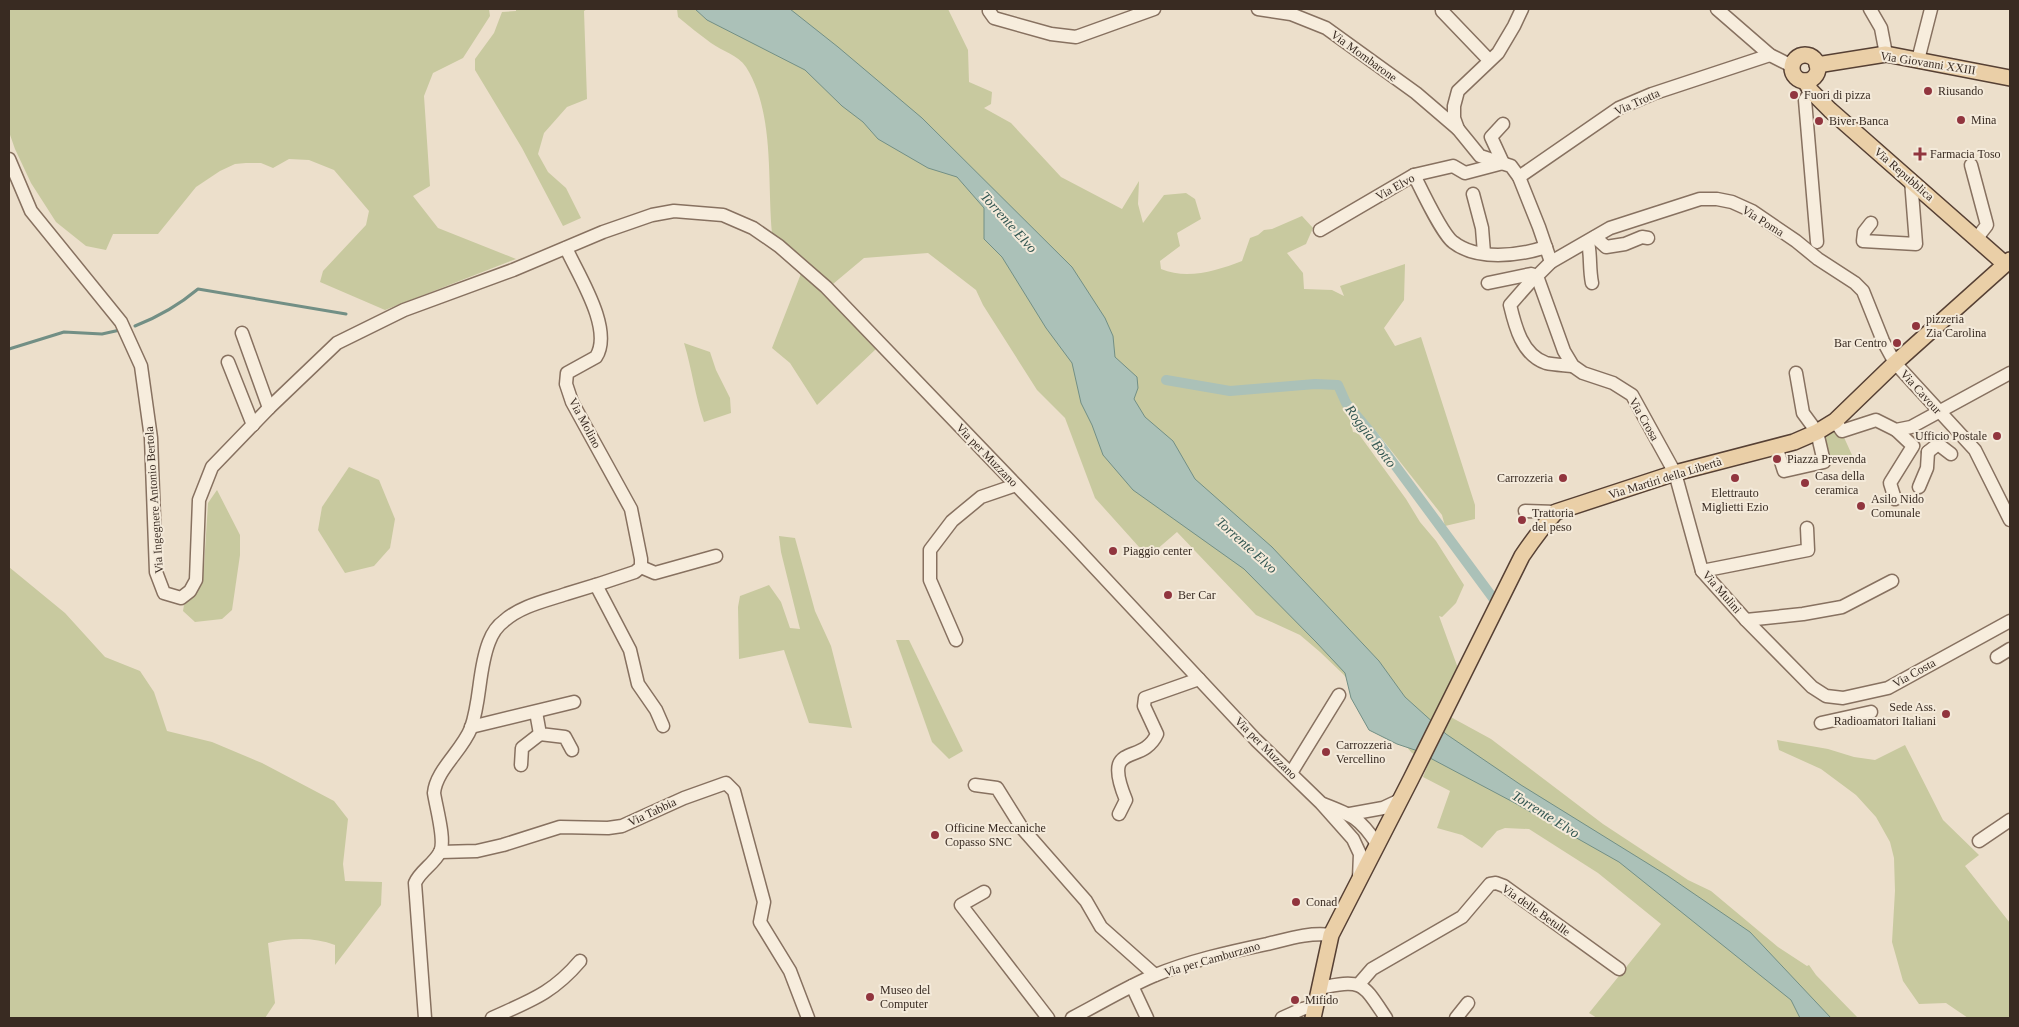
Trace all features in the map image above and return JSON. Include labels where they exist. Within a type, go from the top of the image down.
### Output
[{"type":"main road","name":"Via Giovanni XXIII","points":[[1817,65],[1886,54],[2010,78]]},
{"type":"main road","points":[[1804,56],[1812,58],[1817,65],[1815,76],[1808,86],[1795,77],[1792,66],[1796,59],[1804,56]]},
{"type":"main road","name":"Via Repubblica","points":[[1808,86],[1830,110],[1977,238],[2008,262]]},
{"type":"main road","name":"Via Martiri della Libertà","points":[[1400,800],[1522,556],[1536,534],[1556,512],[1674,473],[1805,439],[1835,421],[1895,363],[2008,262]]},
{"type":"main road","points":[[1314,1012],[1331,936],[1400,800]]},
{"type":"street","points":[[1104,26],[1130,9]]},
{"type":"street","points":[[989,10],[994,18],[1051,34],[1076,37],[1154,9]]},
{"type":"street","name":"Via Mombarone","points":[[1258,9],[1291,14],[1326,28],[1416,93],[1458,129],[1480,156],[1503,163]]},
{"type":"street","points":[[1442,9],[1489,60]]},
{"type":"street","points":[[1458,129],[1454,118],[1454,106],[1458,91],[1498,53],[1522,9]]},
{"type":"street","points":[[1716,9],[1770,55],[1792,66]]},
{"type":"street","points":[[1870,9],[1882,28],[1886,54]]},
{"type":"street","points":[[1918,60],[1930,9]]},
{"type":"street","name":"Via Trotta","points":[[1518,177],[1620,108],[1652,94],[1770,55]]},
{"type":"street","points":[[1808,86],[1805,100],[1816,242]]},
{"type":"street","points":[[1503,124],[1490,137],[1503,163],[1510,166],[1518,177],[1551,262]]},
{"type":"street","name":"Via Ingegnere Antonio Bertola","points":[[9,159],[31,211],[121,322],[141,366],[151,438],[156,572],[164,592],[181,598],[190,591],[196,580],[200,500],[212,467],[269,408],[337,343],[404,310],[513,270],[566,248]]},
{"type":"street","name":"Via Elvo","points":[[1320,230],[1414,176],[1452,166],[1465,173],[1503,163]]},
{"type":"street","points":[[1971,165],[1987,225],[1977,238]]},
{"type":"street","points":[[1414,176],[1451,241],[1470,252],[1515,254],[1546,247]]},
{"type":"street","points":[[1871,224],[1864,232],[1863,241],[1916,244],[1911,180]]},
{"type":"street","points":[[1473,194],[1482,228],[1484,253]]},
{"type":"street","name":"Via Poma","points":[[1551,262],[1610,228],[1700,199],[1717,199],[1732,202],[1752,211],[1863,290],[1883,341],[1895,363]]},
{"type":"street","name":"Via per Muzzano","points":[[566,248],[603,232],[652,215],[674,211],[724,215],[753,228],[780,246],[826,287],[1256,740],[1321,803],[1353,838],[1360,854],[1359,879]]},
{"type":"street","points":[[1592,283],[1588,261],[1592,240],[1606,247],[1625,244],[1642,237],[1648,238]]},
{"type":"street","name":"Via Molino","points":[[566,248],[590,294],[600,328],[600,344],[596,357],[567,373],[566,384],[572,402],[631,509],[640,551],[641,567]]},
{"type":"street","name":"Via Crosa","points":[[1551,262],[1510,305],[1516,328],[1525,346],[1534,357],[1546,363],[1574,366],[1582,373],[1613,383],[1632,395],[1674,473]]},
{"type":"street","points":[[1488,282],[1531,274],[1537,276],[1564,350],[1574,366]]},
{"type":"street","points":[[242,334],[269,408]]},
{"type":"street","points":[[228,362],[253,425]]},
{"type":"street","name":"Via Cavour","points":[[1895,363],[1975,450],[2010,520]]},
{"type":"street","points":[[1776,446],[1784,471],[1824,462],[1817,432],[1800,414],[1796,373]]},
{"type":"street","points":[[1896,430],[1911,427],[2010,374]]},
{"type":"street","points":[[1835,421],[1842,431],[1876,420],[1896,430],[1912,446],[1890,483],[1895,499]]},
{"type":"street","points":[[1919,487],[1927,468],[1923,450],[1938,444],[1951,454]]},
{"type":"street","name":"Via Mulini","points":[[1674,473],[1702,570],[1746,620],[1812,687]]},
{"type":"street","points":[[956,640],[930,580],[930,550],[952,521],[981,496],[1016,485]]},
{"type":"street","points":[[1525,511],[1556,512]]},
{"type":"street","points":[[1702,570],[1808,550],[1807,528]]},
{"type":"street","points":[[425,1018],[415,883],[440,852],[442,844],[434,794],[435,787],[438,778],[466,739],[471,727],[476,712],[485,653],[496,628],[518,611],[635,572],[641,567],[654,573],[716,556]]},
{"type":"street","points":[[1746,620],[1804,614],[1842,607],[1892,581]]},
{"type":"street","points":[[596,585],[630,650],[638,684],[656,710],[663,726]]},
{"type":"street","name":"Via Costa","points":[[1812,687],[1845,707],[1888,688],[2010,621]]},
{"type":"street","points":[[1997,657],[2010,650]]},
{"type":"street","points":[[1119,814],[1126,800],[1118,780],[1117,769],[1123,759],[1153,743],[1157,734],[1144,706],[1145,698],[1199,679]]},
{"type":"street","points":[[1291,773],[1339,695]]},
{"type":"street","points":[[471,727],[574,702]]},
{"type":"street","points":[[1821,723],[1845,707],[1871,712]]},
{"type":"street","points":[[536,712],[540,734]]},
{"type":"street","points":[[521,766],[522,748],[540,734],[565,737],[572,750]]},
{"type":"street","name":"Via Tabbia","points":[[440,852],[459,853],[477,851],[560,827],[608,828],[622,826],[684,798],[726,783],[734,792],[764,902],[760,922],[790,971],[808,1018]]},
{"type":"street","points":[[975,785],[997,788],[1022,828],[1086,900],[1102,927],[1155,975]]},
{"type":"street","points":[[1350,814],[1383,808],[1400,800]]},
{"type":"street","name":"Via per Muzzano","points":[[1321,803],[1350,814],[1363,823],[1378,844]]},
{"type":"street","points":[[1979,841],[2010,820]]},
{"type":"street","points":[[1353,838],[1378,844]]},
{"type":"street","name":"Via delle Betulle","points":[[1359,984],[1372,969],[1462,917],[1490,884],[1496,883],[1504,886],[1619,969]]},
{"type":"street","points":[[984,892],[961,905],[1048,1018]]},
{"type":"street","name":"Via per Camburzano","points":[[1072,1018],[1155,975],[1189,963],[1312,934],[1331,936]]},
{"type":"street","points":[[492,1018],[544,994],[565,979],[580,961]]},
{"type":"street","points":[[1319,988],[1341,984],[1359,984],[1366,990],[1386,1018]]},
{"type":"street","points":[[1132,986],[1147,1018]]},
{"type":"street","points":[[1456,1018],[1468,1003]]},
{"type":"street","points":[[1282,1018],[1302,1009],[1314,1012]]},
{"type":"green space","points":[[9,9],[489,9],[490,16],[463,58],[433,73],[424,96],[430,186],[413,196],[438,228],[516,259],[385,310],[320,282],[323,271],[366,225],[369,211],[334,170],[309,160],[289,159],[273,168],[261,163],[246,163],[235,164],[220,171],[196,187],[158,234],[113,234],[106,250],[86,246],[56,222],[31,183],[9,132]]},
{"type":"green space","points":[[516,9],[587,9],[584,11],[587,99],[567,107],[544,133],[538,154],[548,172],[566,188],[581,218],[563,226],[522,148],[475,70],[475,59],[494,33],[502,12],[516,11]]},
{"type":"green space","points":[[677,9],[695,9],[707,20],[776,9],[948,9],[968,50],[969,82],[992,92],[991,104],[984,108],[1011,123],[1061,177],[1122,209],[1139,181],[1138,204],[1143,223],[1164,195],[1186,193],[1195,199],[1201,219],[1177,233],[1180,246],[1160,261],[1161,269],[1181,274],[1202,273],[1242,261],[1250,238],[1264,230],[1272,229],[1302,216],[1313,228],[1306,244],[1287,253],[1303,273],[1304,289],[1332,290],[1344,296],[1340,286],[1405,264],[1404,300],[1384,328],[1395,346],[1421,337],[1475,505],[1475,519],[1445,526],[1442,515],[1375,430],[1348,400],[1339,383],[1274,386],[1276,389],[1335,387],[1346,403],[1353,432],[1358,433],[1406,499],[1464,585],[1456,603],[1442,617],[1439,616],[1459,671],[1436,709],[1491,739],[1603,824],[1688,880],[1711,891],[1778,947],[1807,966],[1809,965],[1816,975],[1858,1018],[1597,1018],[1589,1013],[1661,924],[1598,873],[1529,829],[1505,828],[1497,831],[1482,848],[1462,835],[1437,828],[1450,791],[1423,777],[1429,762],[1412,753],[1343,674],[1300,635],[1256,615],[1177,532],[1148,557],[1095,498],[1065,418],[1037,390],[983,305],[976,290],[928,253],[864,258],[833,284],[772,233],[766,126],[762,105],[755,85],[743,63],[711,43],[678,17]]},
{"type":"green space","points":[[802,271],[877,348],[817,405],[790,363],[772,348]]},
{"type":"green space","points":[[684,343],[710,352],[716,370],[730,398],[731,413],[704,422]]},
{"type":"green space","points":[[1837,427],[1842,433],[1852,455],[1831,461],[1824,436]]},
{"type":"green space","points":[[349,467],[379,480],[395,519],[390,548],[374,566],[345,573],[318,530],[322,507]]},
{"type":"green space","points":[[217,490],[240,535],[240,555],[232,610],[222,619],[195,622],[183,611],[184,605],[196,593],[204,567],[208,503]]},
{"type":"green space","points":[[779,536],[795,538],[815,611],[831,646],[852,728],[809,723],[784,650],[739,659],[738,607],[740,596],[769,585],[781,602],[790,628],[800,629],[781,552]]},
{"type":"green space","points":[[9,567],[65,613],[105,657],[140,671],[154,692],[167,731],[212,742],[262,763],[334,801],[348,819],[343,864],[345,881],[382,882],[381,905],[335,965],[335,945],[327,942],[302,939],[268,943],[275,1003],[265,1018],[9,1018]]},
{"type":"green space","points":[[896,640],[909,640],[963,751],[949,759],[932,742]]},
{"type":"green space","points":[[1777,740],[1875,760],[1905,745],[1943,820],[1979,855],[1965,866],[2010,923],[2010,1018],[1968,1018],[1946,1003],[1919,1004],[1903,981],[1892,942],[1895,891],[1894,858],[1890,842],[1876,817],[1856,795],[1821,769],[1779,750]]},
{"type":"water","name":"Torrente Elvo","points":[[695,9],[790,9],[922,118],[1072,267],[1105,318],[1113,336],[1115,357],[1137,377],[1138,388],[1134,399],[1145,417],[1173,441],[1195,479],[1272,547],[1379,661],[1405,697],[1446,734],[1521,785],[1668,876],[1750,932],[1831,1018],[1800,1018],[1791,1000],[1619,862],[1513,802],[1415,750],[1397,744],[1369,730],[1351,698],[1345,673],[1316,642],[1244,569],[1133,490],[1103,455],[1092,425],[1081,403],[1072,363],[1046,328],[1002,257],[984,239],[984,208],[957,177],[928,168],[878,139],[863,122],[842,106],[805,70],[707,20]]},
{"type":"waterway","points":[[135,326],[168,310],[198,289],[346,314]]},
{"type":"waterway","points":[[9,349],[64,332],[102,334],[120,330]]},
{"type":"waterway","name":"Roggia Botto","points":[[1166,380],[1230,391],[1315,384],[1338,385],[1346,403],[1372,434],[1493,598]]},
{"type":"place","name":"Riusando","points":[[1928,91]]},
{"type":"place","name":"Fuori di pizza","points":[[1794,95]]},
{"type":"place","name":"Mina","points":[[1961,120]]},
{"type":"place","name":"Biver Banca","points":[[1819,121]]},
{"type":"place","name":"Farmacia Toso","points":[[1920,154]]},
{"type":"place","name":"pizzeria Zia Carolina","points":[[1916,326]]},
{"type":"place","name":"Bar Centro","points":[[1897,343]]},
{"type":"place","name":"Ufficio Postale","points":[[1997,436]]},
{"type":"place","name":"Piazza Prevenda","points":[[1777,459]]},
{"type":"place","name":"Carrozzeria","points":[[1563,478]]},
{"type":"place","name":"Elettrauto Miglietti Ezio","points":[[1735,478]]},
{"type":"place","name":"Casa della ceramica","points":[[1805,483]]},
{"type":"place","name":"Asilo Nido Comunale","points":[[1861,506]]},
{"type":"place","name":"Trattoria del peso","points":[[1522,520]]},
{"type":"place","name":"Piaggio center","points":[[1113,551]]},
{"type":"place","name":"Ber Car","points":[[1168,595]]},
{"type":"place","name":"Sede Ass. Radioamatori Italiani","points":[[1946,714]]},
{"type":"place","name":"Carrozzeria Vercellino","points":[[1326,752]]},
{"type":"place","name":"Officine Meccaniche Copasso SNC","points":[[935,835]]},
{"type":"place","name":"Conad","points":[[1296,902]]},
{"type":"place","name":"Museo del Computer","points":[[870,997]]},
{"type":"place","name":"Mifido","points":[[1295,1000]]}]
